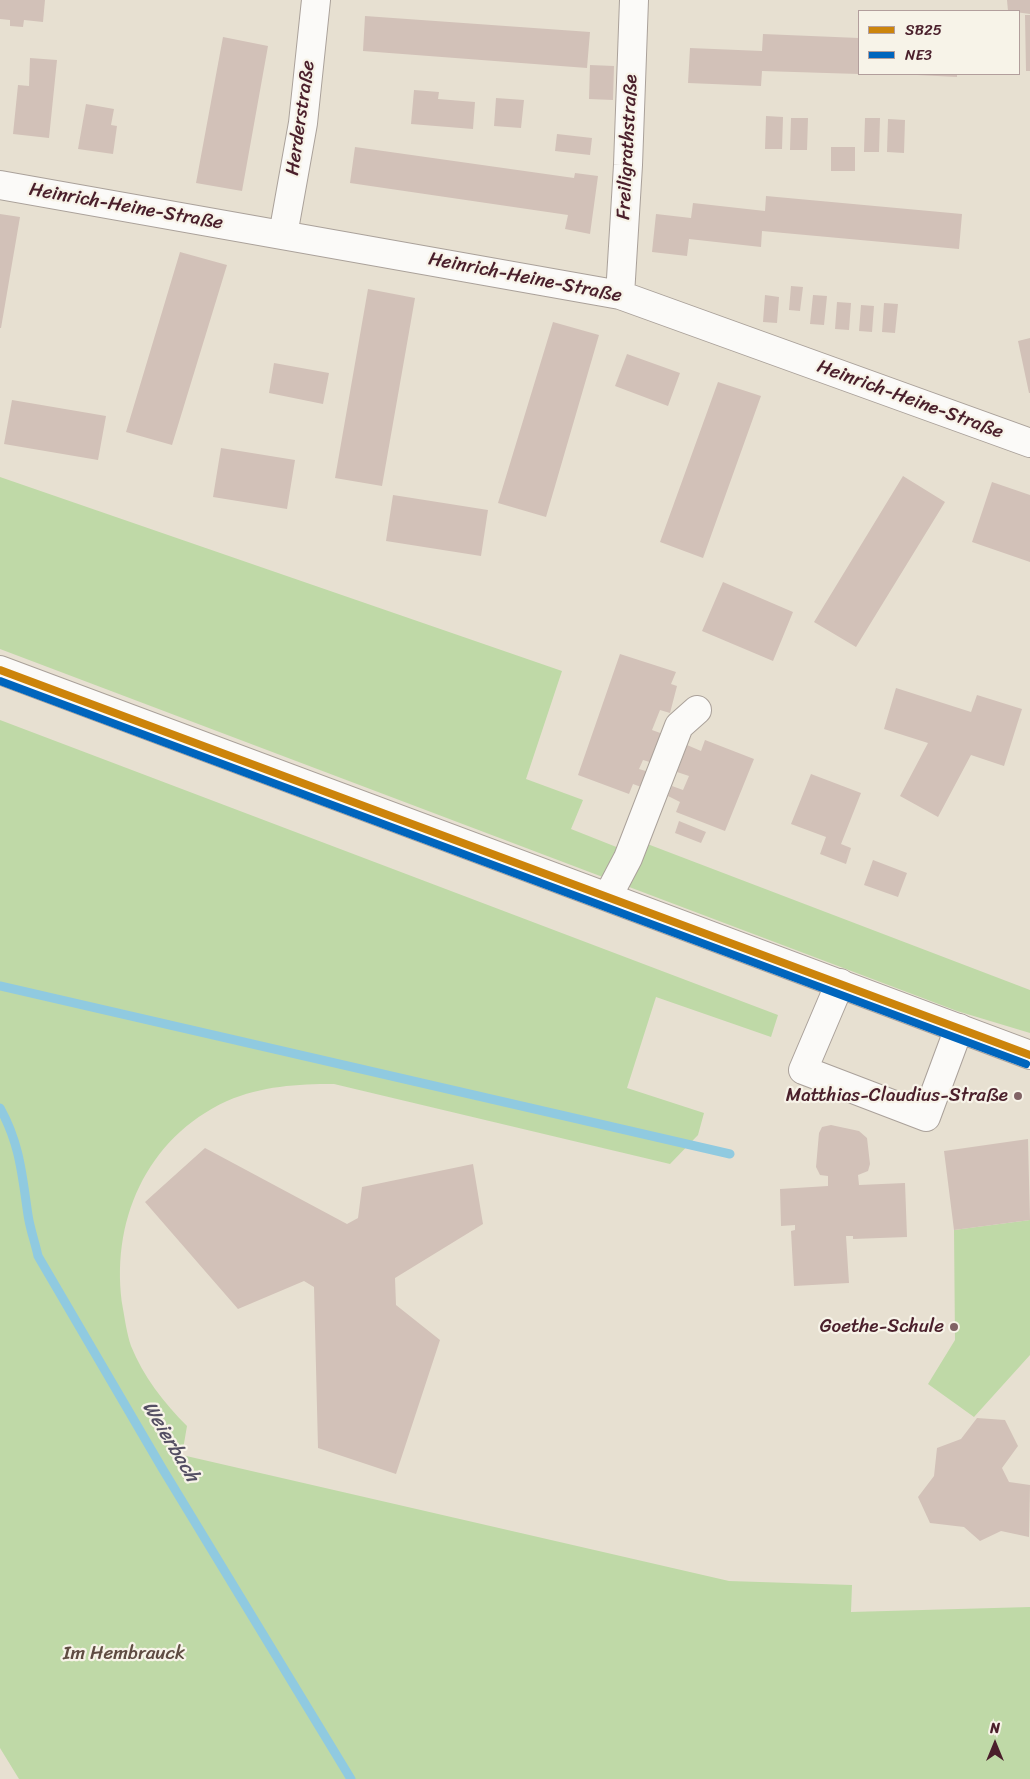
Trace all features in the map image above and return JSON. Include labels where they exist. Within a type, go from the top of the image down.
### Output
[{"type":"street","name":"Herderstraße","points":[[283,235],[303,124],[316,0]]},
{"type":"street","name":"Freiligrathstraße","points":[[620,294],[628,165],[634,0]]},
{"type":"street","name":"Heinrich-Heine-Straße","points":[[0,185],[620,294],[1030,444]]},
{"type":"street","points":[[0,670],[1030,1055]]},
{"type":"street","points":[[608,896],[628,858],[679,726],[696,710]]},
{"type":"street","points":[[840,983],[803,1070],[926,1116],[959,1028]]},
{"type":"green space","points":[[0,477],[562,671],[526,779],[583,800],[571,829],[624,850],[629,837],[1030,990],[1030,1033],[957,1011],[0,649]]},
{"type":"green space","name":"Im Hembrauck","points":[[0,720],[778,1015],[771,1037],[656,997],[627,1088],[704,1113],[698,1135],[670,1164],[334,1084],[293,1085],[253,1092],[227,1101],[199,1117],[175,1137],[155,1160],[139,1187],[128,1215],[122,1245],[120,1277],[123,1309],[131,1346],[155,1389],[187,1426],[182,1455],[729,1581],[852,1585],[851,1612],[1030,1607],[1030,1779],[19,1779],[0,1748]]},
{"type":"green space","points":[[1030,1220],[1030,1355],[974,1417],[928,1384],[955,1340],[954,1230]]},
{"type":"building","points":[[0,0],[45,0],[43,22],[24,20],[23,27],[10,26],[10,20],[0,19]]},
{"type":"building","points":[[1007,0],[1030,0],[1030,14],[1020,13],[1020,10],[1008,10]]},
{"type":"building","points":[[1025,15],[1030,15],[1030,71],[1026,71]]},
{"type":"building","points":[[365,16],[590,32],[587,68],[363,51]]},
{"type":"building","points":[[763,34],[858,38],[858,74],[762,71],[761,86],[688,83],[690,48],[762,51]]},
{"type":"building","points":[[223,37],[268,46],[242,191],[196,183]]},
{"type":"building","points":[[30,58],[57,60],[49,138],[13,134],[18,85],[29,86]]},
{"type":"building","points":[[590,65],[614,66],[613,100],[589,99]]},
{"type":"building","points":[[917,75],[957,75],[957,77]]},
{"type":"building","points":[[414,90],[439,92],[438,99],[475,102],[473,129],[411,124]]},
{"type":"building","points":[[496,98],[524,100],[521,128],[494,126]]},
{"type":"building","points":[[86,104],[114,109],[111,125],[117,126],[113,154],[78,149]]},
{"type":"building","points":[[766,116],[783,117],[782,149],[765,149]]},
{"type":"building","points":[[791,118],[808,118],[807,150],[790,150]]},
{"type":"building","points":[[865,118],[880,118],[879,152],[864,152]]},
{"type":"building","points":[[888,119],[905,120],[904,153],[887,152]]},
{"type":"building","points":[[557,134],[592,138],[590,155],[555,151]]},
{"type":"building","points":[[355,147],[574,178],[575,173],[598,176],[590,234],[565,229],[568,215],[350,183]]},
{"type":"building","points":[[831,147],[855,147],[855,171],[831,171]]},
{"type":"building","points":[[766,196],[962,214],[959,249],[762,231],[761,247],[689,239],[687,256],[652,252],[656,214],[691,218],[693,203],[765,211]]},
{"type":"building","points":[[0,214],[20,217],[1,328],[0,328]]},
{"type":"building","points":[[180,252],[227,265],[172,445],[126,432]]},
{"type":"building","points":[[791,286],[803,287],[800,311],[789,310]]},
{"type":"building","points":[[368,289],[415,298],[382,486],[335,478]]},
{"type":"building","points":[[765,295],[779,297],[777,323],[763,322]]},
{"type":"building","points":[[813,295],[827,296],[824,325],[810,324]]},
{"type":"building","points":[[837,302],[851,303],[849,330],[835,329]]},
{"type":"building","points":[[884,303],[898,304],[895,333],[882,332]]},
{"type":"building","points":[[861,305],[874,306],[872,332],[859,331]]},
{"type":"building","points":[[553,322],[599,335],[546,517],[498,503]]},
{"type":"building","points":[[1030,338],[1030,393],[1029,393],[1018,341]]},
{"type":"building","points":[[627,354],[680,373],[668,406],[615,386]]},
{"type":"building","points":[[274,363],[329,373],[323,404],[269,393]]},
{"type":"building","points":[[718,382],[761,396],[703,558],[660,542]]},
{"type":"building","points":[[12,400],[106,416],[98,460],[4,444]]},
{"type":"building","points":[[221,448],[295,460],[287,509],[213,497]]},
{"type":"building","points":[[903,476],[945,502],[856,647],[814,622]]},
{"type":"building","points":[[992,482],[1030,495],[1030,562],[972,542]]},
{"type":"building","points":[[393,495],[488,510],[481,556],[386,541]]},
{"type":"building","points":[[723,582],[793,612],[773,661],[702,631]]},
{"type":"building","points":[[620,654],[676,672],[671,684],[677,686],[670,713],[660,710],[652,730],[663,734],[653,763],[643,760],[639,769],[649,772],[644,788],[633,784],[629,794],[578,775]]},
{"type":"building","points":[[896,688],[971,712],[977,695],[1022,709],[1004,766],[971,755],[938,817],[900,796],[928,743],[884,729]]},
{"type":"building","points":[[705,740],[754,759],[725,831],[676,812],[680,802],[668,796],[672,786],[683,790],[689,776],[677,772],[687,745],[701,751]]},
{"type":"building","points":[[811,774],[861,793],[841,844],[851,848],[846,864],[820,854],[826,837],[791,824]]},
{"type":"building","points":[[679,821],[706,832],[701,843],[675,833]]},
{"type":"building","points":[[873,860],[907,873],[898,897],[864,885]]},
{"type":"building","points":[[831,1125],[859,1131],[867,1138],[870,1164],[868,1171],[858,1175],[859,1185],[905,1183],[907,1237],[853,1239],[853,1236],[846,1236],[849,1283],[794,1286],[791,1231],[795,1230],[795,1225],[781,1226],[780,1189],[828,1186],[828,1176],[820,1175],[816,1167],[819,1133],[822,1127]]},
{"type":"building","points":[[1028,1139],[1030,1220],[954,1230],[944,1151]]},
{"type":"building","points":[[205,1148],[347,1224],[358,1218],[362,1187],[473,1164],[483,1224],[395,1278],[396,1305],[440,1340],[396,1474],[318,1448],[314,1287],[304,1281],[238,1309],[145,1202]]},
{"type":"building","points":[[977,1418],[1005,1420],[1018,1446],[1002,1468],[1009,1482],[1030,1485],[1029,1537],[1001,1531],[980,1541],[964,1527],[930,1523],[918,1497],[934,1476],[937,1448],[961,1439]]},
{"type":"waterway","points":[[0,986],[730,1154]]},
{"type":"waterway","name":"Weierbach","points":[[0,1108],[7,1121],[16,1147],[29,1220],[38,1256],[162,1468],[351,1779]]},
{"type":"transit line","name":"SB25","points":[[0,670],[1030,1055]]},
{"type":"transit line","name":"NE3","points":[[0,681],[1026,1064]]},
{"type":"place","name":"Matthias-Claudius-Straße","points":[[1018,1096]]},
{"type":"place","name":"Goethe-Schule","points":[[954,1327]]}]
